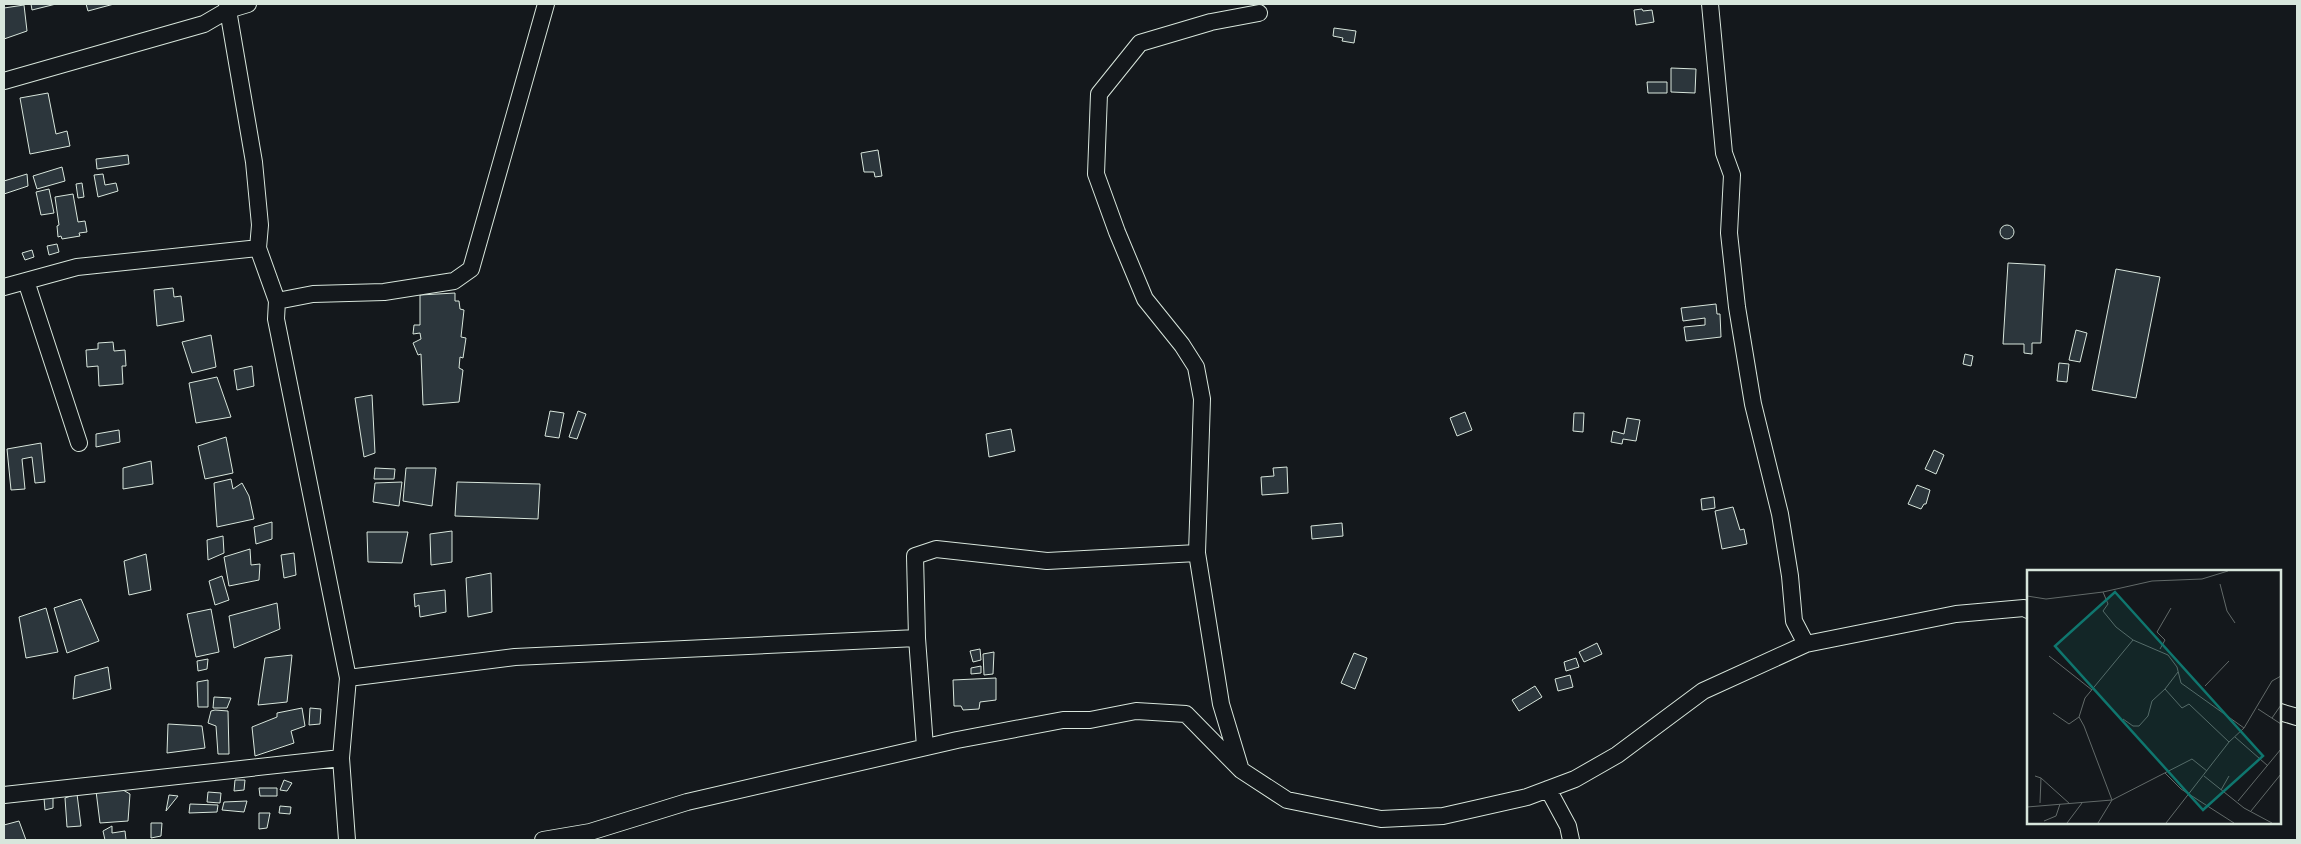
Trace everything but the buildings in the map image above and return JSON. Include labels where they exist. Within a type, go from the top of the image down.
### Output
[{"type":"street","points":[[4,81],[204,24],[228,7],[248,4]]},
{"type":"street","points":[[277,301],[313,294],[384,292],[454,281],[471,269],[546,4]]},
{"type":"street","points":[[1710,4],[1724,153],[1732,175],[1729,233],[1737,308],[1753,404],[1780,514],[1790,576],[1794,621],[1806,644]]},
{"type":"street","points":[[228,7],[254,162],[260,225],[258,248],[277,301],[276,319],[348,678],[341,758],[347,840]]},
{"type":"street","points":[[1241,770],[1221,704],[1197,553],[1202,399],[1196,367],[1182,345],[1145,299],[1096,174],[1099,94],[1140,43],[1211,22],[1259,13]]},
{"type":"street","points":[[4,287],[77,267],[258,248]]},
{"type":"street","points":[[26,281],[79,443]]},
{"type":"street","points":[[925,747],[917,638],[915,556],[936,549],[1047,561],[1197,553]]},
{"type":"street","points":[[543,840],[590,832],[687,802],[925,747],[1063,720],[1090,720],[1136,711],[1186,714],[1241,770],[1287,800],[1381,819],[1443,816],[1527,797],[1575,779],[1617,755],[1702,691],[1806,644],[1956,614],[2024,608],[2027,610]]},
{"type":"street","points":[[348,678],[515,657],[917,638]]},
{"type":"street","points":[[2281,712],[2297,717]]},
{"type":"street","points":[[4,795],[341,758]]},
{"type":"street","points":[[1548,789],[1568,826],[1571,840]]}]
